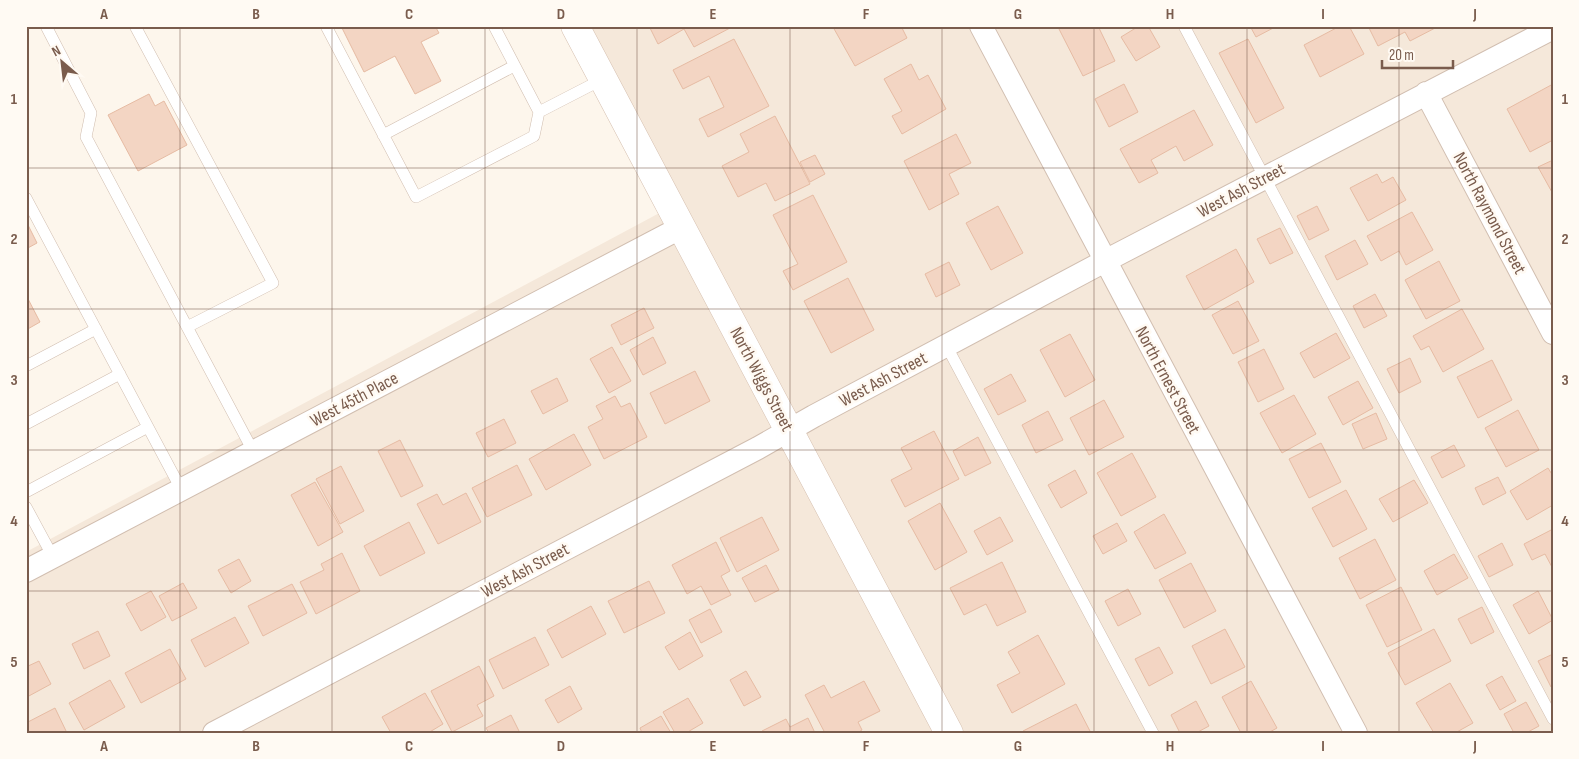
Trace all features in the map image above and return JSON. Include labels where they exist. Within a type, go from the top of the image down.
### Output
[{"type":"street","name":"North Wiggs Street","points":[[575,26],[949,733]]},
{"type":"street","name":"North Ernest Street","points":[[981,26],[1356,733]]},
{"type":"street","name":"West Ash Street","points":[[214,733],[758,448],[1105,261],[1553,28]]},
{"type":"street","name":"North Raymond Street","points":[[1426,94],[1553,333]]},
{"type":"street","name":"West 45th Place","points":[[26,571],[682,227]]},
{"type":"lane","points":[[46,26],[91,113],[86,137],[254,451]]},
{"type":"lane","points":[[135,26],[273,283],[187,327]]},
{"type":"lane","points":[[326,26],[416,197],[534,136],[539,112],[494,26]]},
{"type":"lane","points":[[1184,26],[1553,719]]},
{"type":"lane","points":[[383,135],[514,66]]},
{"type":"lane","points":[[539,112],[604,80]]},
{"type":"lane","points":[[26,198],[181,489]]},
{"type":"lane","points":[[26,366],[96,329]]},
{"type":"lane","points":[[946,345],[1153,733]]},
{"type":"lane","points":[[26,424],[120,374]]},
{"type":"lane","points":[[26,492],[148,427]]},
{"type":"lane","points":[[26,506],[53,557]]},
{"type":"shaded area","points":[[575,26],[1553,26],[1553,733],[951,733]]},
{"type":"shaded area","points":[[665,210],[943,733],[26,733],[26,552]]},
{"type":"building","points":[[341,26],[435,26],[439,33],[421,42],[441,81],[415,94],[395,56],[364,72]]},
{"type":"building","points":[[649,26],[729,26],[730,28],[694,47],[684,29],[658,44]]},
{"type":"building","points":[[901,26],[907,38],[855,66],[833,27]]},
{"type":"building","points":[[1064,26],[1098,26],[1115,61],[1083,76],[1059,29]]},
{"type":"building","points":[[1139,26],[1148,26],[1160,47],[1136,61],[1121,37]]},
{"type":"building","points":[[1250,26],[1277,26],[1256,37]]},
{"type":"building","points":[[1340,26],[1349,26],[1364,54],[1320,77],[1304,45]]},
{"type":"building","points":[[1368,26],[1439,26],[1410,41],[1405,32],[1378,46]]},
{"type":"building","points":[[734,39],[769,106],[708,137],[699,119],[724,107],[709,76],[683,89],[673,70]]},
{"type":"building","points":[[1248,39],[1284,108],[1256,123],[1219,53]]},
{"type":"building","points":[[911,64],[919,80],[928,75],[946,109],[902,134],[892,116],[902,111],[884,79]]},
{"type":"building","points":[[1124,84],[1138,112],[1109,127],[1095,99]]},
{"type":"building","points":[[1553,84],[1553,140],[1530,152],[1507,109]]},
{"type":"building","points":[[149,94],[155,106],[164,101],[187,145],[138,171],[108,115]]},
{"type":"building","points":[[1194,110],[1213,145],[1184,161],[1176,146],[1151,160],[1158,173],[1139,183],[1120,149]]},
{"type":"building","points":[[775,116],[810,184],[775,201],[766,183],[738,197],[722,166],[749,152],[740,134]]},
{"type":"building","points":[[956,134],[971,163],[949,174],[959,194],[929,210],[904,161]]},
{"type":"building","points":[[815,155],[825,174],[810,182],[800,162]]},
{"type":"building","points":[[1553,160],[1553,194],[1538,167]]},
{"type":"building","points":[[1377,174],[1382,183],[1393,177],[1406,200],[1368,221],[1350,188]]},
{"type":"building","points":[[813,195],[847,262],[793,290],[783,271],[798,264],[773,215]]},
{"type":"building","points":[[998,206],[1023,253],[991,270],[966,223]]},
{"type":"building","points":[[1317,206],[1329,230],[1309,240],[1297,216]]},
{"type":"building","points":[[1412,212],[1433,250],[1406,265],[1399,251],[1381,261],[1367,236]]},
{"type":"building","points":[[26,221],[37,243],[26,249]]},
{"type":"building","points":[[1280,228],[1293,253],[1270,264],[1257,239]]},
{"type":"building","points":[[1355,240],[1368,264],[1337,280],[1325,256]]},
{"type":"building","points":[[1236,249],[1254,282],[1204,310],[1186,276]]},
{"type":"building","points":[[1439,261],[1460,301],[1426,319],[1405,280]]},
{"type":"building","points":[[949,262],[960,285],[936,297],[925,274]]},
{"type":"building","points":[[848,278],[874,330],[831,353],[804,301]]},
{"type":"building","points":[[1375,294],[1387,316],[1364,328],[1353,306]]},
{"type":"building","points":[[26,295],[40,322],[26,330]]},
{"type":"building","points":[[1238,301],[1259,341],[1233,354],[1212,315]]},
{"type":"building","points":[[644,308],[654,328],[621,345],[611,325]]},
{"type":"building","points":[[1462,309],[1484,349],[1443,372],[1429,346],[1421,350],[1413,336]]},
{"type":"building","points":[[1336,333],[1350,358],[1314,378],[1300,353]]},
{"type":"building","points":[[1070,334],[1095,380],[1065,397],[1040,350]]},
{"type":"building","points":[[653,337],[666,363],[643,375],[630,350]]},
{"type":"building","points":[[612,347],[631,381],[609,393],[590,359]]},
{"type":"building","points":[[1264,349],[1284,389],[1258,402],[1238,362]]},
{"type":"building","points":[[1410,358],[1421,382],[1399,393],[1387,369]]},
{"type":"building","points":[[1492,360],[1512,400],[1478,418],[1457,377]]},
{"type":"building","points":[[695,371],[710,401],[665,424],[650,393]]},
{"type":"building","points":[[1011,374],[1026,401],[998,415],[984,389]]},
{"type":"building","points":[[557,378],[568,401],[543,414],[531,391]]},
{"type":"building","points":[[1358,381],[1373,408],[1343,425],[1328,397]]},
{"type":"building","points":[[1294,395],[1316,434],[1282,453],[1260,413]]},
{"type":"building","points":[[615,396],[621,407],[630,403],[647,437],[604,459],[588,427],[603,419],[596,406]]},
{"type":"building","points":[[1104,400],[1124,437],[1089,455],[1070,418]]},
{"type":"building","points":[[1518,410],[1539,450],[1506,467],[1485,428]]},
{"type":"building","points":[[1048,411],[1063,440],[1036,453],[1022,425]]},
{"type":"building","points":[[1376,413],[1387,439],[1363,449],[1352,424]]},
{"type":"building","points":[[504,419],[516,443],[488,457],[476,433]]},
{"type":"building","points":[[934,431],[959,479],[905,507],[891,480],[912,469],[901,448]]},
{"type":"building","points":[[574,434],[591,465],[546,490],[529,459]]},
{"type":"building","points":[[978,437],[991,463],[965,476],[953,451]]},
{"type":"building","points":[[400,440],[423,486],[401,497],[378,451]]},
{"type":"building","points":[[1321,443],[1341,482],[1309,498],[1289,459]]},
{"type":"building","points":[[1454,445],[1465,466],[1442,478],[1431,457]]},
{"type":"building","points":[[1132,453],[1156,497],[1121,516],[1097,473]]},
{"type":"building","points":[[517,465],[532,495],[487,517],[472,488]]},
{"type":"building","points":[[341,466],[364,511],[340,524],[316,479]]},
{"type":"building","points":[[1548,468],[1553,476],[1553,505],[1527,520],[1510,491]]},
{"type":"building","points":[[1075,470],[1087,493],[1061,508],[1048,485]]},
{"type":"building","points":[[1498,477],[1506,493],[1483,505],[1475,488]]},
{"type":"building","points":[[1414,480],[1428,503],[1393,522],[1379,499]]},
{"type":"building","points":[[315,482],[343,532],[318,546],[291,495]]},
{"type":"building","points":[[1346,490],[1367,529],[1333,547],[1312,508]]},
{"type":"building","points":[[466,493],[481,522],[438,544],[417,504],[437,494],[443,505]]},
{"type":"building","points":[[940,503],[967,552],[935,570],[908,521]]},
{"type":"building","points":[[1164,514],[1186,553],[1155,569],[1134,532]]},
{"type":"building","points":[[762,517],[779,550],[737,572],[720,538]]},
{"type":"building","points":[[1000,517],[1013,541],[987,555],[974,531]]},
{"type":"building","points":[[409,522],[425,553],[380,576],[364,546]]},
{"type":"building","points":[[1117,523],[1127,541],[1103,554],[1093,536]]},
{"type":"building","points":[[1553,529],[1553,569],[1545,554],[1532,560],[1524,544]]},
{"type":"building","points":[[1375,539],[1396,580],[1360,599],[1339,558]]},
{"type":"building","points":[[716,542],[730,571],[721,576],[731,595],[711,605],[701,586],[687,594],[672,565]]},
{"type":"building","points":[[1502,543],[1513,565],[1489,577],[1478,556]]},
{"type":"building","points":[[342,553],[360,591],[316,614],[300,582],[324,570],[321,564]]},
{"type":"building","points":[[1454,554],[1468,578],[1437,595],[1424,571]]},
{"type":"building","points":[[239,559],[251,581],[231,593],[218,570]]},
{"type":"building","points":[[1002,562],[1026,612],[997,626],[986,604],[964,615],[950,588]]},
{"type":"building","points":[[1191,563],[1216,611],[1184,628],[1159,580]]},
{"type":"building","points":[[766,565],[779,590],[755,602],[742,578]]},
{"type":"building","points":[[649,581],[665,613],[624,633],[608,601]]},
{"type":"building","points":[[183,583],[197,608],[172,621],[159,596]]},
{"type":"building","points":[[292,584],[307,613],[263,636],[248,606]]},
{"type":"building","points":[[1401,587],[1422,630],[1387,647],[1366,605]]},
{"type":"building","points":[[1128,589],[1141,614],[1118,626],[1105,601]]},
{"type":"building","points":[[151,591],[166,617],[141,631],[126,604]]},
{"type":"building","points":[[1538,591],[1553,620],[1529,634],[1513,605]]},
{"type":"building","points":[[591,606],[606,634],[562,658],[547,630]]},
{"type":"building","points":[[1482,607],[1494,632],[1471,644],[1458,619]]},
{"type":"building","points":[[710,609],[722,632],[701,643],[689,620]]},
{"type":"building","points":[[235,617],[249,643],[205,667],[191,640]]},
{"type":"building","points":[[1225,629],[1245,667],[1211,684],[1192,646]]},
{"type":"building","points":[[1434,629],[1451,661],[1405,685],[1388,653]]},
{"type":"building","points":[[98,631],[110,656],[84,669],[72,644]]},
{"type":"building","points":[[690,632],[703,656],[679,670],[665,647]]},
{"type":"building","points":[[1038,635],[1065,684],[1012,713],[997,685],[1020,673],[1008,652]]},
{"type":"building","points":[[535,637],[549,665],[503,689],[489,660]]},
{"type":"building","points":[[1159,647],[1173,673],[1149,686],[1135,659]]},
{"type":"building","points":[[170,649],[186,679],[141,703],[125,673]]},
{"type":"building","points":[[1553,654],[1553,687],[1551,687],[1538,661]]},
{"type":"building","points":[[39,661],[51,684],[27,697],[26,667]]},
{"type":"building","points":[[479,666],[494,696],[477,705],[483,716],[452,732],[431,691]]},
{"type":"building","points":[[746,671],[761,697],[744,706],[730,680]]},
{"type":"building","points":[[1502,676],[1516,701],[1500,710],[1486,685]]},
{"type":"building","points":[[110,680],[125,707],[84,730],[69,703]]},
{"type":"building","points":[[864,681],[880,711],[858,722],[862,730],[857,733],[825,733],[805,695],[824,685],[831,698]]},
{"type":"building","points":[[1251,681],[1277,728],[1268,733],[1241,733],[1222,697]]},
{"type":"building","points":[[1450,683],[1473,723],[1455,733],[1434,733],[1416,703]]},
{"type":"building","points":[[570,686],[582,709],[558,723],[545,700]]},
{"type":"building","points":[[425,693],[443,724],[428,733],[391,733],[382,717]]},
{"type":"building","points":[[688,698],[703,723],[686,733],[675,733],[663,712]]},
{"type":"building","points":[[1196,701],[1209,726],[1196,733],[1180,733],[1171,715]]},
{"type":"building","points":[[1526,702],[1539,726],[1526,733],[1514,733],[1504,714]]},
{"type":"building","points":[[1076,704],[1091,733],[1023,733],[1023,731]]},
{"type":"building","points":[[55,708],[67,733],[26,733],[26,723]]},
{"type":"building","points":[[511,715],[520,733],[489,733],[486,728]]},
{"type":"building","points":[[661,716],[671,733],[642,733],[640,728]]},
{"type":"building","points":[[808,718],[815,733],[763,733],[762,731],[786,719],[790,727]]}]
